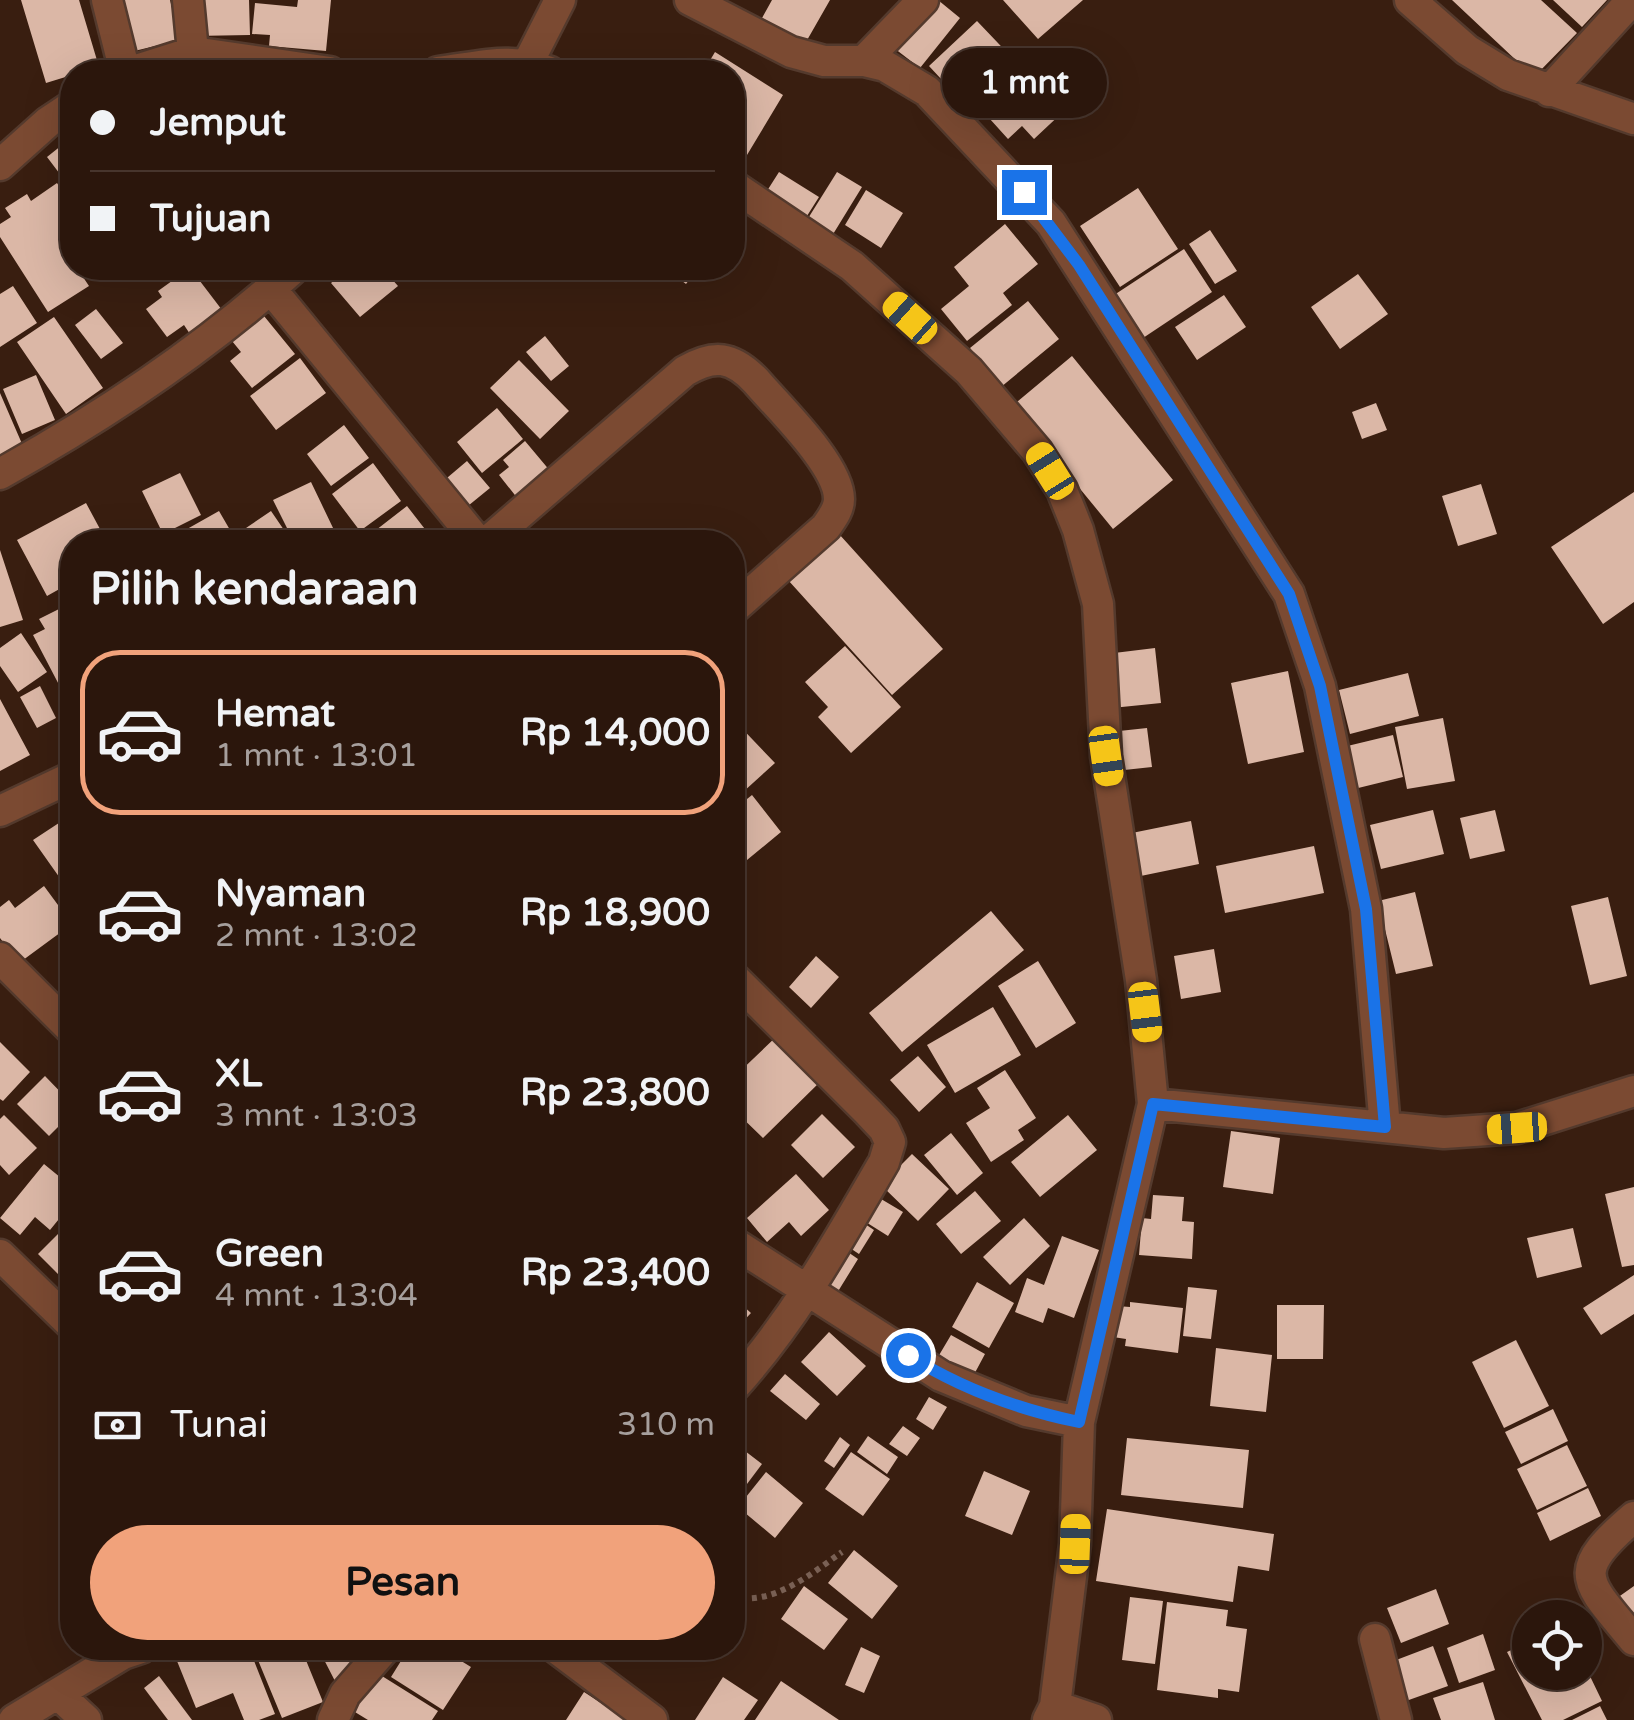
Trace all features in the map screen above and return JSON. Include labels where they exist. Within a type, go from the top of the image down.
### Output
[{"type":"street","points":[[107,0],[124,60]]},
{"type":"street","points":[[188,0],[193,52]]},
{"type":"street","points":[[541,60],[560,0]]},
{"type":"street","points":[[690,0],[791,52],[824,62],[864,61],[884,66],[927,92],[1051,223],[1289,594],[1320,686],[1366,909],[1385,1127]]},
{"type":"street","points":[[864,61],[923,0]]},
{"type":"street","points":[[1410,0],[1467,50],[1508,74],[1634,119]]},
{"type":"street","points":[[1549,91],[1632,0]]},
{"type":"street","points":[[167,60],[193,52],[248,60]]},
{"type":"street","points":[[0,165],[60,114]]},
{"type":"street","points":[[745,195],[852,266],[969,371],[1037,451],[1062,490],[1078,530],[1098,604],[1106,756],[1141,980],[1153,1104],[1079,1422],[1075,1544],[1052,1713],[1096,1720]]},
{"type":"street","points":[[0,474],[62,440],[173,368],[280,280]]},
{"type":"street","points":[[270,289],[468,530]]},
{"type":"street","points":[[501,530],[685,371],[703,361],[724,358],[756,380],[828,468],[839,498],[838,510],[826,527],[745,599]]},
{"type":"street","points":[[0,810],[60,782]]},
{"type":"street","points":[[0,958],[60,1018]]},
{"type":"street","points":[[745,989],[868,1112],[890,1142],[884,1162],[807,1292],[745,1374]]},
{"type":"street","points":[[1153,1104],[1444,1132],[1517,1128],[1634,1091]]},
{"type":"street","points":[[745,1251],[941,1376],[1026,1411],[1079,1422]]},
{"type":"street","points":[[0,1256],[60,1313]]},
{"type":"street","points":[[1634,1517],[1592,1558],[1589,1578],[1634,1640]]},
{"type":"street","points":[[1375,1639],[1396,1720]]},
{"type":"street","points":[[14,1720],[113,1660]]},
{"type":"street","points":[[332,1720],[345,1694],[374,1660]]},
{"type":"street","points":[[572,1660],[652,1720]]},
{"type":"street","points":[[58,1694],[86,1720]]},
{"type":"path","points":[[745,1598],[758,1598],[802,1580],[842,1552]]},
{"type":"building","points":[[21,0],[79,0],[97,60],[60,60],[60,79],[46,83]]},
{"type":"building","points":[[113,0],[170,0],[180,40],[126,53]]},
{"type":"building","points":[[193,0],[249,0],[250,35],[194,36]]},
{"type":"building","points":[[298,0],[331,0],[326,51],[269,46],[270,35],[252,34],[255,3],[297,7]]},
{"type":"building","points":[[772,0],[830,0],[806,42],[762,18]]},
{"type":"building","points":[[926,0],[938,0],[960,18],[920,68],[890,45]]},
{"type":"building","points":[[1003,0],[1083,0],[1038,39]]},
{"type":"building","points":[[1452,0],[1541,0],[1577,33],[1534,77]]},
{"type":"building","points":[[1553,0],[1607,0],[1582,27]]},
{"type":"building","points":[[977,21],[1018,64],[969,109],[929,66]]},
{"type":"building","points":[[1041,51],[1081,95],[1034,139],[1022,126],[1008,139],[980,108]]},
{"type":"building","points":[[715,52],[728,60],[710,60]]},
{"type":"building","points":[[745,71],[783,95],[745,154]]},
{"type":"building","points":[[60,147],[60,174],[47,157]]},
{"type":"building","points":[[779,172],[819,197],[800,227],[760,202]]},
{"type":"building","points":[[837,172],[862,187],[827,244],[802,228]]},
{"type":"building","points":[[57,183],[60,280],[85,280],[89,286],[48,312],[0,237],[0,224],[11,217],[5,208],[27,194],[31,201]]},
{"type":"building","points":[[1138,188],[1178,249],[1120,287],[1080,226]]},
{"type":"building","points":[[866,190],[903,213],[881,248],[845,225]]},
{"type":"building","points":[[1005,224],[1038,264],[1003,293],[1012,305],[967,341],[941,309],[969,286],[954,267]]},
{"type":"building","points":[[1210,230],[1237,271],[1215,284],[1189,244]]},
{"type":"building","points":[[1184,249],[1212,292],[1137,342],[1108,299]]},
{"type":"building","points":[[1358,274],[1388,314],[1340,349],[1311,307]]},
{"type":"building","points":[[173,280],[199,280],[222,310],[190,334],[184,325],[167,337],[146,309],[162,297],[158,291]]},
{"type":"building","points":[[393,280],[398,286],[360,317],[331,283]]},
{"type":"building","points":[[13,286],[37,323],[0,347],[0,294]]},
{"type":"building","points":[[1224,295],[1246,327],[1197,360],[1175,327]]},
{"type":"building","points":[[1028,301],[1059,339],[1001,387],[970,348]]},
{"type":"building","points":[[96,309],[123,343],[101,359],[75,325]]},
{"type":"building","points":[[264,316],[295,354],[252,388],[230,361],[241,352],[232,341]]},
{"type":"building","points":[[54,317],[103,388],[66,414],[17,342]]},
{"type":"building","points":[[545,336],[569,366],[551,381],[526,352]]},
{"type":"building","points":[[1072,356],[1173,480],[1113,529],[1012,406]]},
{"type":"building","points":[[300,358],[326,393],[276,430],[250,396]]},
{"type":"building","points":[[519,360],[569,411],[540,439],[490,388]]},
{"type":"building","points":[[36,375],[55,420],[22,434],[3,389]]},
{"type":"building","points":[[0,393],[26,453],[0,465]]},
{"type":"building","points":[[1376,403],[1387,430],[1362,439],[1352,412]]},
{"type":"building","points":[[497,408],[523,439],[482,473],[457,442]]},
{"type":"building","points":[[344,425],[369,458],[331,486],[307,454]]},
{"type":"building","points":[[525,441],[551,472],[518,499],[499,475],[509,467],[503,460]]},
{"type":"building","points":[[467,461],[490,488],[463,510],[441,483]]},
{"type":"building","points":[[373,463],[401,501],[359,530],[332,494]]},
{"type":"building","points":[[180,473],[201,515],[171,530],[161,530],[142,491]]},
{"type":"building","points":[[311,482],[334,530],[288,530],[273,500]]},
{"type":"building","points":[[1481,484],[1497,534],[1458,546],[1442,496]]},
{"type":"building","points":[[1634,492],[1634,602],[1603,624],[1551,547]]},
{"type":"building","points":[[86,503],[101,530],[60,530],[60,589],[47,596],[17,540]]},
{"type":"building","points":[[407,506],[426,530],[376,530]]},
{"type":"building","points":[[219,511],[230,530],[185,530]]},
{"type":"building","points":[[271,511],[284,530],[247,530]]},
{"type":"building","points":[[839,534],[943,649],[892,695],[788,580]]},
{"type":"building","points":[[0,550],[23,620],[0,627]]},
{"type":"building","points":[[60,611],[60,687],[33,635],[45,629],[39,619]]},
{"type":"building","points":[[21,633],[47,672],[18,692],[0,666],[0,648]]},
{"type":"building","points":[[845,646],[901,707],[851,753],[818,717],[828,707],[805,682]]},
{"type":"building","points":[[1155,648],[1161,703],[1112,708],[1106,654]]},
{"type":"building","points":[[1288,671],[1304,752],[1248,764],[1231,683]]},
{"type":"building","points":[[1408,673],[1419,716],[1350,734],[1339,690]]},
{"type":"building","points":[[40,686],[56,718],[37,728],[20,697]]},
{"type":"building","points":[[0,699],[30,755],[0,771]]},
{"type":"building","points":[[1443,718],[1455,781],[1407,789],[1395,727]]},
{"type":"building","points":[[1147,728],[1152,767],[1115,771],[1110,732]]},
{"type":"building","points":[[745,732],[775,763],[745,790]]},
{"type":"building","points":[[1393,735],[1403,777],[1346,791],[1335,749]]},
{"type":"building","points":[[752,795],[781,832],[747,860],[745,858],[745,801]]},
{"type":"building","points":[[1433,810],[1444,854],[1381,869],[1370,825]]},
{"type":"building","points":[[1495,810],[1505,851],[1470,859],[1460,818]]},
{"type":"building","points":[[1191,821],[1199,864],[1131,878],[1122,835]]},
{"type":"building","points":[[60,822],[60,878],[33,840]]},
{"type":"building","points":[[1314,846],[1324,893],[1225,913],[1216,866]]},
{"type":"building","points":[[44,886],[60,908],[60,933],[19,963],[0,938],[0,907],[9,900],[15,908]]},
{"type":"building","points":[[1415,892],[1433,966],[1396,974],[1378,901]]},
{"type":"building","points":[[1608,897],[1627,976],[1590,985],[1571,906]]},
{"type":"building","points":[[991,911],[1024,950],[902,1052],[869,1013]]},
{"type":"building","points":[[1214,949],[1221,992],[1181,999],[1174,956]]},
{"type":"building","points":[[816,956],[839,977],[811,1008],[789,987]]},
{"type":"building","points":[[1038,961],[1076,1023],[1036,1048],[998,986]]},
{"type":"building","points":[[993,1007],[1021,1055],[955,1093],[927,1045]]},
{"type":"building","points":[[778,1035],[822,1080],[763,1138],[745,1121],[745,1067]]},
{"type":"building","points":[[0,1042],[30,1072],[3,1101],[0,1099]]},
{"type":"building","points":[[918,1056],[946,1087],[919,1112],[890,1080]]},
{"type":"building","points":[[1005,1070],[1036,1118],[1018,1130],[1024,1140],[991,1162],[966,1123],[990,1108],[977,1088]]},
{"type":"building","points":[[45,1076],[60,1092],[60,1125],[49,1136],[17,1104]]},
{"type":"building","points":[[822,1114],[855,1147],[823,1178],[791,1145]]},
{"type":"building","points":[[4,1115],[37,1148],[9,1175],[0,1165],[0,1119]]},
{"type":"building","points":[[1068,1115],[1097,1150],[1040,1197],[1011,1162]]},
{"type":"building","points":[[1231,1131],[1280,1138],[1273,1194],[1223,1187]]},
{"type":"building","points":[[951,1133],[983,1173],[957,1195],[924,1155]]},
{"type":"building","points":[[912,1154],[949,1189],[918,1221],[881,1185]]},
{"type":"building","points":[[44,1164],[60,1177],[60,1218],[50,1230],[35,1217],[20,1235],[0,1218]]},
{"type":"building","points":[[796,1174],[829,1210],[801,1236],[789,1222],[767,1242],[747,1218]]},
{"type":"building","points":[[1634,1187],[1634,1265],[1622,1267],[1605,1194]]},
{"type":"building","points":[[975,1191],[1001,1221],[961,1254],[936,1224]]},
{"type":"building","points":[[1153,1195],[1184,1197],[1182,1221],[1194,1222],[1192,1259],[1139,1255],[1142,1218],[1151,1219]]},
{"type":"building","points":[[876,1196],[903,1212],[888,1236],[861,1219]]},
{"type":"building","points":[[856,1218],[874,1230],[859,1254],[841,1242]]},
{"type":"building","points":[[1024,1218],[1050,1246],[1010,1285],[983,1257]]},
{"type":"building","points":[[1573,1228],[1582,1267],[1537,1278],[1527,1238]]},
{"type":"building","points":[[60,1232],[60,1276],[38,1254]]},
{"type":"building","points":[[1062,1236],[1099,1250],[1074,1318],[1048,1308],[1043,1323],[1015,1312],[1027,1278],[1044,1285]]},
{"type":"building","points":[[842,1248],[858,1259],[837,1293],[821,1283]]},
{"type":"building","points":[[1634,1275],[1634,1314],[1601,1335],[1583,1308]]},
{"type":"building","points":[[977,1282],[1014,1303],[989,1348],[952,1327]]},
{"type":"building","points":[[1188,1287],[1217,1290],[1211,1339],[1183,1336]]},
{"type":"building","points":[[1130,1302],[1183,1308],[1178,1353],[1125,1346],[1126,1339],[1113,1337],[1117,1306],[1130,1307]]},
{"type":"building","points":[[1277,1305],[1324,1305],[1323,1359],[1277,1359]]},
{"type":"building","points":[[829,1332],[866,1366],[837,1396],[801,1362]]},
{"type":"building","points":[[951,1335],[985,1354],[970,1382],[935,1362]]},
{"type":"building","points":[[1516,1340],[1549,1406],[1504,1428],[1472,1362]]},
{"type":"building","points":[[1216,1348],[1272,1355],[1266,1412],[1210,1406]]},
{"type":"building","points":[[785,1374],[820,1404],[806,1420],[770,1391]]},
{"type":"building","points":[[929,1397],[947,1407],[933,1430],[916,1419]]},
{"type":"building","points":[[1553,1409],[1568,1441],[1521,1464],[1505,1432]]},
{"type":"building","points":[[903,1426],[920,1438],[907,1456],[889,1444]]},
{"type":"building","points":[[868,1436],[898,1457],[887,1474],[857,1452]]},
{"type":"building","points":[[840,1437],[850,1445],[834,1468],[824,1461]]},
{"type":"building","points":[[1127,1438],[1249,1450],[1243,1508],[1121,1495]]},
{"type":"building","points":[[1567,1445],[1587,1486],[1537,1510],[1517,1469]]},
{"type":"building","points":[[745,1451],[762,1464],[745,1487]]},
{"type":"building","points":[[851,1452],[890,1479],[863,1516],[825,1489]]},
{"type":"building","points":[[984,1471],[1030,1491],[1012,1535],[965,1516]]},
{"type":"building","points":[[766,1472],[803,1503],[775,1538],[745,1513],[745,1498]]},
{"type":"building","points":[[1588,1488],[1601,1516],[1550,1541],[1537,1513]]},
{"type":"building","points":[[1107,1509],[1274,1534],[1269,1571],[1238,1566],[1233,1602],[1096,1581]]},
{"type":"building","points":[[854,1550],[898,1586],[872,1619],[828,1583]]},
{"type":"building","points":[[804,1586],[848,1619],[824,1650],[781,1619]]},
{"type":"building","points":[[1634,1586],[1634,1622],[1617,1598]]},
{"type":"building","points":[[1436,1589],[1449,1624],[1401,1643],[1387,1608]]},
{"type":"building","points":[[1130,1597],[1163,1601],[1155,1664],[1122,1660]]},
{"type":"building","points":[[1167,1602],[1228,1610],[1226,1626],[1247,1629],[1239,1692],[1218,1689],[1218,1698],[1157,1690]]},
{"type":"building","points":[[1483,1634],[1495,1670],[1459,1683],[1447,1648]]},
{"type":"building","points":[[1433,1646],[1448,1686],[1406,1701],[1391,1662]]},
{"type":"building","points":[[861,1647],[880,1656],[864,1693],[845,1685]]},
{"type":"building","points":[[254,1660],[275,1714],[244,1720],[233,1693],[196,1708],[177,1661]]},
{"type":"building","points":[[258,1660],[306,1660],[323,1702],[282,1718]]},
{"type":"building","points":[[324,1660],[357,1660],[336,1683]]},
{"type":"building","points":[[402,1660],[460,1660],[471,1667],[443,1710],[391,1677]]},
{"type":"building","points":[[374,1671],[438,1711],[432,1720],[368,1720],[350,1709]]},
{"type":"building","points":[[159,1676],[192,1720],[168,1720],[144,1688]]},
{"type":"building","points":[[723,1677],[758,1700],[744,1720],[695,1720]]},
{"type":"building","points":[[781,1681],[839,1720],[755,1720]]},
{"type":"building","points":[[1483,1682],[1495,1720],[1441,1720],[1433,1698]]},
{"type":"building","points":[[1527,1690],[1597,1690],[1602,1701],[1563,1720],[1542,1720]]},
{"type":"building","points":[[584,1692],[627,1720],[566,1720]]},
{"type":"building","points":[[1600,1706],[1607,1720],[1572,1720]]},
{"type":"route","points":[[908,1355],[982,1395],[1026,1411],[1079,1422],[1153,1104],[1385,1127],[1366,909],[1320,686],[1289,594],[1079,265],[1024,192]]}]
